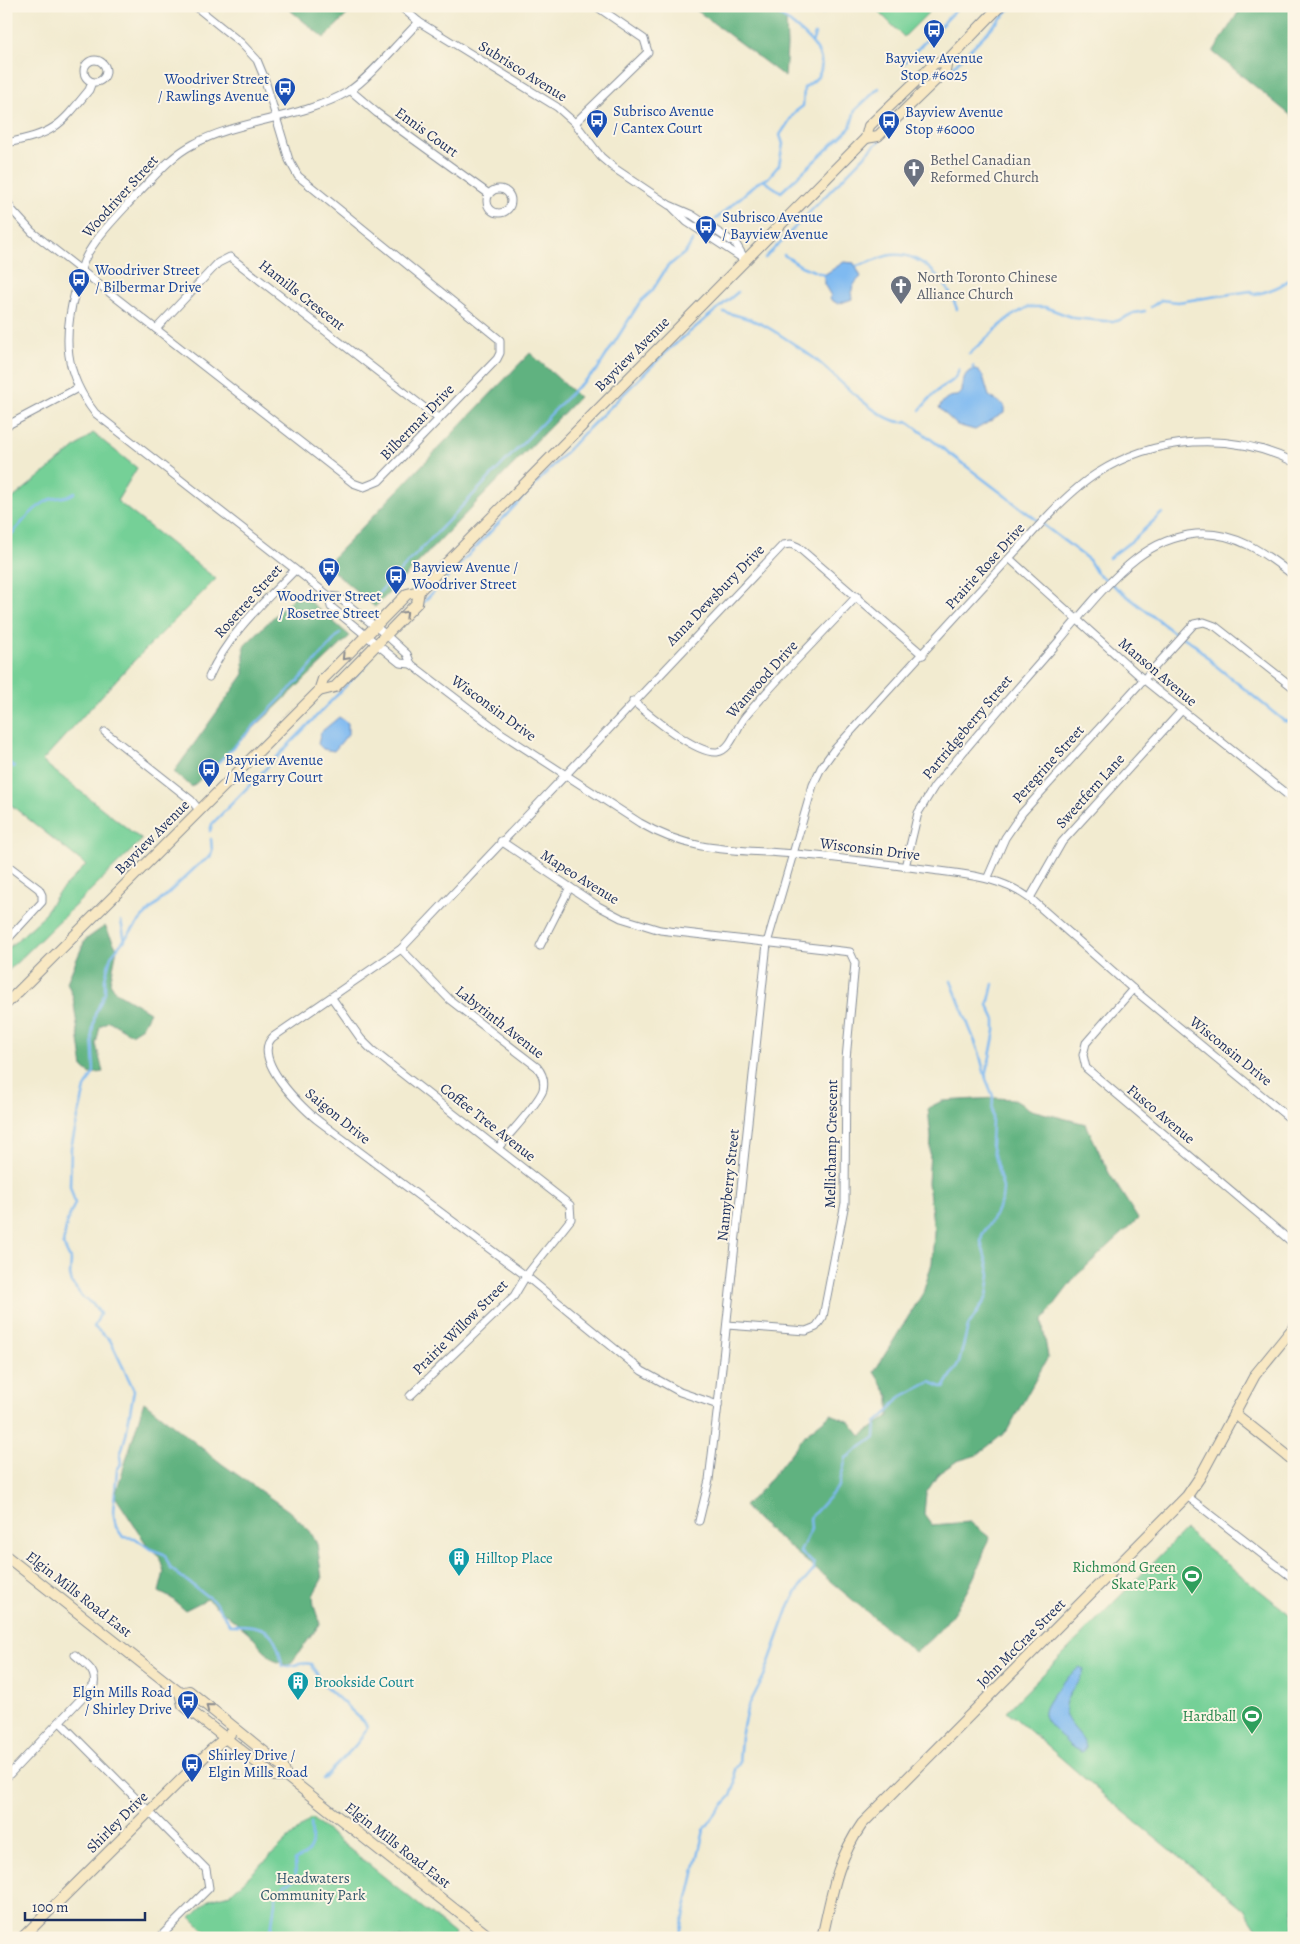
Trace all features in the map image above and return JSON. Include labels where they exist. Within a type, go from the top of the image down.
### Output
[{"type":"main road","name":"Bayview Avenue","points":[[6,1004],[319,691],[323,680],[375,626],[407,594],[419,591],[746,261],[866,138],[869,126],[935,63],[947,61],[1000,6]]},
{"type":"main road","name":"Bayview Avenue","points":[[319,691],[335,687],[417,603],[419,591]]},
{"type":"main road","name":"John McCrae Street","points":[[822,1938],[836,1874],[846,1848],[862,1824],[1187,1496],[1200,1477],[1262,1364],[1294,1327]]},
{"type":"main road","points":[[1234,1413],[1294,1461]]},
{"type":"main road","name":"Elgin Mills Road East","points":[[6,1556],[180,1692],[183,1705],[274,1776],[286,1776]]},
{"type":"main road","name":"Elgin Mills Road East","points":[[180,1692],[189,1691],[283,1767],[286,1776],[491,1938]]},
{"type":"main road","name":"Shirley Drive","points":[[22,1938],[149,1811],[236,1729]]},
{"type":"street","points":[[195,6],[241,43],[256,60],[264,77],[276,118]]},
{"type":"street","name":"Subrisco Avenue","points":[[400,6],[419,22],[557,107],[575,123],[608,163],[669,204],[687,222],[746,261]]},
{"type":"street","points":[[575,123],[648,52],[644,39],[596,6]]},
{"type":"street","name":"Woodriver Street","points":[[386,634],[338,596],[329,596],[102,420],[78,388],[68,354],[68,331],[80,269],[100,234],[172,159],[200,141],[318,105],[350,90],[419,22]]},
{"type":"street","points":[[6,142],[33,138],[55,128],[89,90],[92,82]]},
{"type":"street","name":"Ennis Court","points":[[350,90],[377,113],[489,194]]},
{"type":"street","name":"Bilbermar Drive","points":[[6,200],[16,215],[32,232],[359,486],[370,486],[379,481],[497,358],[500,353],[500,340],[306,184],[289,160],[276,118]]},
{"type":"street","name":"Hamills Crescent","points":[[156,329],[218,263],[230,257],[439,420]]},
{"type":"street","points":[[6,426],[78,388]]},
{"type":"street","name":"Prairie Rose Drive","points":[[795,854],[810,795],[821,768],[834,750],[923,655],[1044,520],[1081,485],[1111,465],[1143,452],[1178,443],[1213,441],[1248,446],[1294,462]]},
{"type":"street","name":"Partridgeberry Street","points":[[904,866],[915,822],[928,795],[1077,620],[1137,558],[1160,544],[1183,536],[1213,535],[1242,541],[1268,556],[1294,576]]},
{"type":"street","name":"Anna Dewsbury Drive","points":[[564,775],[783,546],[791,544],[797,546],[923,655]]},
{"type":"street","name":"Manson Avenue","points":[[1010,559],[1143,679],[1294,800]]},
{"type":"street","name":"Rosetree Street","points":[[209,677],[219,654],[235,634],[295,570]]},
{"type":"street","name":"Woodriver Street","points":[[329,596],[331,606],[366,636]]},
{"type":"street","name":"Wanwood Drive","points":[[633,701],[664,726],[686,740],[713,752],[722,750],[729,744],[743,718],[857,596]]},
{"type":"street","name":"Peregrine Street","points":[[988,877],[1013,824],[1194,624],[1204,622],[1215,626],[1294,688]]},
{"type":"street","name":"Wisconsin Drive","points":[[386,634],[407,654],[411,664],[485,721],[564,775],[640,823],[677,840],[705,848],[795,854],[988,877],[1014,888],[1030,898],[1133,989],[1294,1122]]},
{"type":"street","name":"Wisconsin Drive","points":[[366,636],[400,663],[411,664]]},
{"type":"street","name":"Sweetfern Lane","points":[[1030,898],[1062,842],[1182,710]]},
{"type":"street","points":[[105,732],[190,800],[200,811]]},
{"type":"street","name":"Saigon Drive","points":[[564,775],[401,949],[268,1043],[266,1050],[268,1059],[298,1103],[320,1122],[526,1276],[642,1371],[680,1392],[718,1405]]},
{"type":"street","name":"Mapeo Avenue","points":[[501,842],[615,915],[660,930],[767,943]]},
{"type":"street","name":"Nannyberry Street","points":[[699,1521],[709,1480],[728,1325],[767,943],[795,854]]},
{"type":"street","points":[[6,864],[39,890],[42,895],[42,902],[6,941]]},
{"type":"street","points":[[540,946],[570,887]]},
{"type":"street","name":"Mellichamp Crescent","points":[[728,1325],[806,1331],[818,1324],[823,1316],[845,1203],[846,1059],[855,963],[850,952],[842,950],[767,943]]},
{"type":"street","name":"Labyrinth Avenue","points":[[401,949],[444,996],[537,1067],[542,1073],[544,1084],[541,1094],[499,1147]]},
{"type":"street","name":"Fusco Avenue","points":[[1133,989],[1086,1043],[1083,1055],[1086,1068],[1294,1244]]},
{"type":"street","name":"Coffee Tree Avenue","points":[[332,998],[361,1039],[372,1050],[499,1147],[570,1205],[571,1219],[526,1276]]},
{"type":"street","name":"Prairie Willow Street","points":[[410,1396],[514,1296],[526,1276]]},
{"type":"street","points":[[1187,1496],[1294,1579]]},
{"type":"street","points":[[6,1778],[94,1685],[95,1679],[91,1669],[75,1655]]},
{"type":"street","points":[[60,1722],[206,1869],[209,1888],[159,1938]]},
{"type":"green space","points":[[285,6],[356,6],[324,38]]},
{"type":"green space","points":[[691,6],[768,6],[786,21],[785,77]]},
{"type":"green space","points":[[873,6],[935,6],[904,37]]},
{"type":"green space","points":[[1239,6],[1294,6],[1294,118],[1213,52],[1241,8]]},
{"type":"green space","points":[[530,353],[579,397],[375,607],[326,565]]},
{"type":"green space","points":[[93,433],[137,468],[117,501],[216,579],[128,667],[42,761],[142,840],[6,973],[6,950],[41,919],[57,894],[86,865],[6,801],[6,507],[12,499]]},
{"type":"green space","points":[[299,592],[350,636],[192,787],[174,772],[244,674],[244,646]]},
{"type":"green space","points":[[105,926],[117,949],[110,983],[116,992],[150,1012],[142,1027],[131,1034],[109,1021],[100,1026],[96,1044],[103,1072],[90,1074],[83,1068],[73,997],[67,982],[85,940]]},
{"type":"green space","points":[[1013,1099],[1031,1110],[1086,1124],[1109,1173],[1138,1219],[1077,1275],[1042,1321],[1048,1357],[1007,1431],[977,1455],[957,1461],[939,1473],[926,1493],[924,1514],[932,1525],[970,1522],[989,1537],[970,1585],[952,1615],[929,1641],[915,1652],[757,1520],[744,1506],[764,1487],[806,1434],[831,1414],[850,1422],[861,1436],[889,1416],[889,1396],[874,1372],[923,1293],[932,1263],[934,1231],[928,1183],[931,1138],[928,1108],[942,1101]]},
{"type":"green space","points":[[144,1402],[222,1464],[289,1511],[310,1531],[317,1544],[322,1579],[313,1595],[314,1606],[320,1624],[289,1666],[273,1660],[248,1632],[207,1599],[185,1610],[171,1598],[159,1592],[164,1572],[159,1556],[147,1545],[115,1496]]},
{"type":"green space","points":[[1185,1530],[1294,1618],[1294,1938],[1263,1938],[1244,1909],[1107,1798],[1007,1711]]},
{"type":"green space","name":"Headwaters Community Park","points":[[311,1818],[455,1934],[452,1938],[212,1938],[191,1917],[210,1899],[230,1894]]},
{"type":"water","points":[[844,262],[854,263],[861,277],[853,286],[852,299],[838,304],[830,299],[831,296],[824,284],[824,275]]},
{"type":"water","points":[[976,369],[983,376],[989,396],[1004,405],[1004,413],[975,430],[957,425],[939,408],[946,399],[958,396],[962,392],[963,380],[966,374]]},
{"type":"water","points":[[339,717],[348,723],[348,734],[334,751],[323,749],[318,744],[321,732]]},
{"type":"water","points":[[1080,1667],[1084,1670],[1083,1674],[1068,1697],[1065,1708],[1068,1720],[1084,1741],[1086,1747],[1082,1752],[1066,1742],[1050,1725],[1044,1715],[1044,1710],[1052,1697],[1070,1675]]},
{"type":"waterway","points":[[716,219],[757,183],[768,178],[779,165],[783,144],[780,135],[795,112],[803,106],[804,88],[819,75],[822,65],[814,45],[806,36],[769,6]]},
{"type":"waterway","points":[[818,6],[823,13]]},
{"type":"waterway","points":[[904,63],[960,6]]},
{"type":"waterway","points":[[949,71],[1013,6]]},
{"type":"waterway","points":[[812,43],[815,34]]},
{"type":"waterway","points":[[763,180],[781,192],[850,128],[855,110],[879,88]]},
{"type":"waterway","points":[[765,258],[881,139]]},
{"type":"waterway","points":[[373,599],[576,388],[597,370],[640,302],[652,291],[667,267],[686,252],[693,240]]},
{"type":"waterway","points":[[784,255],[801,266],[824,275]]},
{"type":"waterway","points":[[857,266],[891,255],[913,258],[933,271],[941,280],[948,289],[957,309]]},
{"type":"waterway","points":[[1151,307],[1161,300],[1178,302],[1251,291],[1253,294],[1261,293],[1284,283],[1294,270]]},
{"type":"waterway","points":[[420,606],[585,432],[668,350],[738,292]]},
{"type":"waterway","points":[[969,354],[1010,317],[1028,307],[1045,307],[1074,318],[1104,321],[1117,321],[1134,313],[1145,311]]},
{"type":"waterway","points":[[724,312],[762,324],[815,359],[873,409],[897,421],[907,421],[1089,560],[1096,572],[1172,631],[1193,643],[1215,665],[1284,721],[1294,722]]},
{"type":"waterway","points":[[920,410],[937,391],[955,378],[959,369]]},
{"type":"waterway","points":[[6,541],[37,508],[52,499],[69,496],[75,492]]},
{"type":"waterway","points":[[1109,558],[1133,540],[1162,513]]},
{"type":"waterway","points":[[205,776],[301,678],[340,633]]},
{"type":"waterway","points":[[210,831],[212,824],[367,664]]},
{"type":"waterway","points":[[6,760],[14,767]]},
{"type":"waterway","points":[[211,839],[212,851],[210,857],[198,865],[142,918],[111,956],[105,978],[105,993],[95,1014],[92,1034],[94,1072],[85,1088],[71,1147],[70,1186],[75,1203],[67,1222],[63,1244],[71,1261],[70,1275],[72,1283],[83,1298],[94,1305],[100,1314],[94,1327],[110,1340],[134,1390],[126,1435],[120,1456],[121,1464],[117,1470],[113,1511],[116,1527],[123,1537],[135,1538],[150,1549],[164,1554],[171,1569],[216,1603],[230,1625],[253,1626],[268,1632],[277,1644],[282,1666],[311,1664],[323,1684],[365,1723],[367,1727],[363,1735],[323,1779]]},
{"type":"waterway","points":[[121,921],[125,941]]},
{"type":"waterway","points":[[679,1938],[704,1830],[731,1796],[735,1785],[735,1769],[739,1764],[741,1736],[747,1709],[764,1676],[790,1604],[801,1585],[814,1570],[814,1564],[800,1552],[811,1529],[810,1518],[839,1486],[846,1458],[875,1437],[876,1423],[899,1398],[930,1382],[944,1388],[959,1363],[968,1326],[987,1297],[990,1274],[981,1242],[982,1235],[995,1215],[1002,1199],[1003,1188],[991,1144],[993,1096],[986,1079],[979,1052],[951,981]]},
{"type":"waterway","points":[[986,1077],[995,1031],[995,1020],[988,1005],[993,984]]},
{"type":"waterway","points":[[270,1938],[276,1896],[286,1884],[296,1879],[295,1860],[306,1854],[311,1846],[311,1823]]},
{"type":"place","name":"Bayview Avenue Stop #6025","points":[[934,49]]},
{"type":"place","name":"Woodriver Street / Rawlings Avenue","points":[[285,107]]},
{"type":"place","name":"Subrisco Avenue / Cantex Court","points":[[597,139]]},
{"type":"place","name":"Bayview Avenue Stop #6000","points":[[889,140]]},
{"type":"place","name":"Bethel Canadian Reformed Church","points":[[914,188]]},
{"type":"place","name":"Subrisco Avenue / Bayview Avenue","points":[[706,245]]},
{"type":"place","name":"Woodriver Street / Bilbermar Drive","points":[[79,298]]},
{"type":"place","name":"North Toronto Chinese Alliance Church","points":[[901,305]]},
{"type":"place","name":"Woodriver Street / Rosetree Street","points":[[329,587]]},
{"type":"place","name":"Bayview Avenue / Woodriver Street","points":[[396,595]]},
{"type":"place","name":"Bayview Avenue / Megarry Court","points":[[209,788]]},
{"type":"place","name":"Hilltop Place","points":[[459,1577]]},
{"type":"place","name":"Richmond Green Skate Park","points":[[1192,1595]]},
{"type":"place","name":"Brookside Court","points":[[298,1701]]},
{"type":"place","name":"Elgin Mills Road / Shirley Drive","points":[[188,1720]]},
{"type":"place","name":"Hardball","points":[[1252,1735]]},
{"type":"place","name":"Shirley Drive / Elgin Mills Road","points":[[192,1783]]}]
